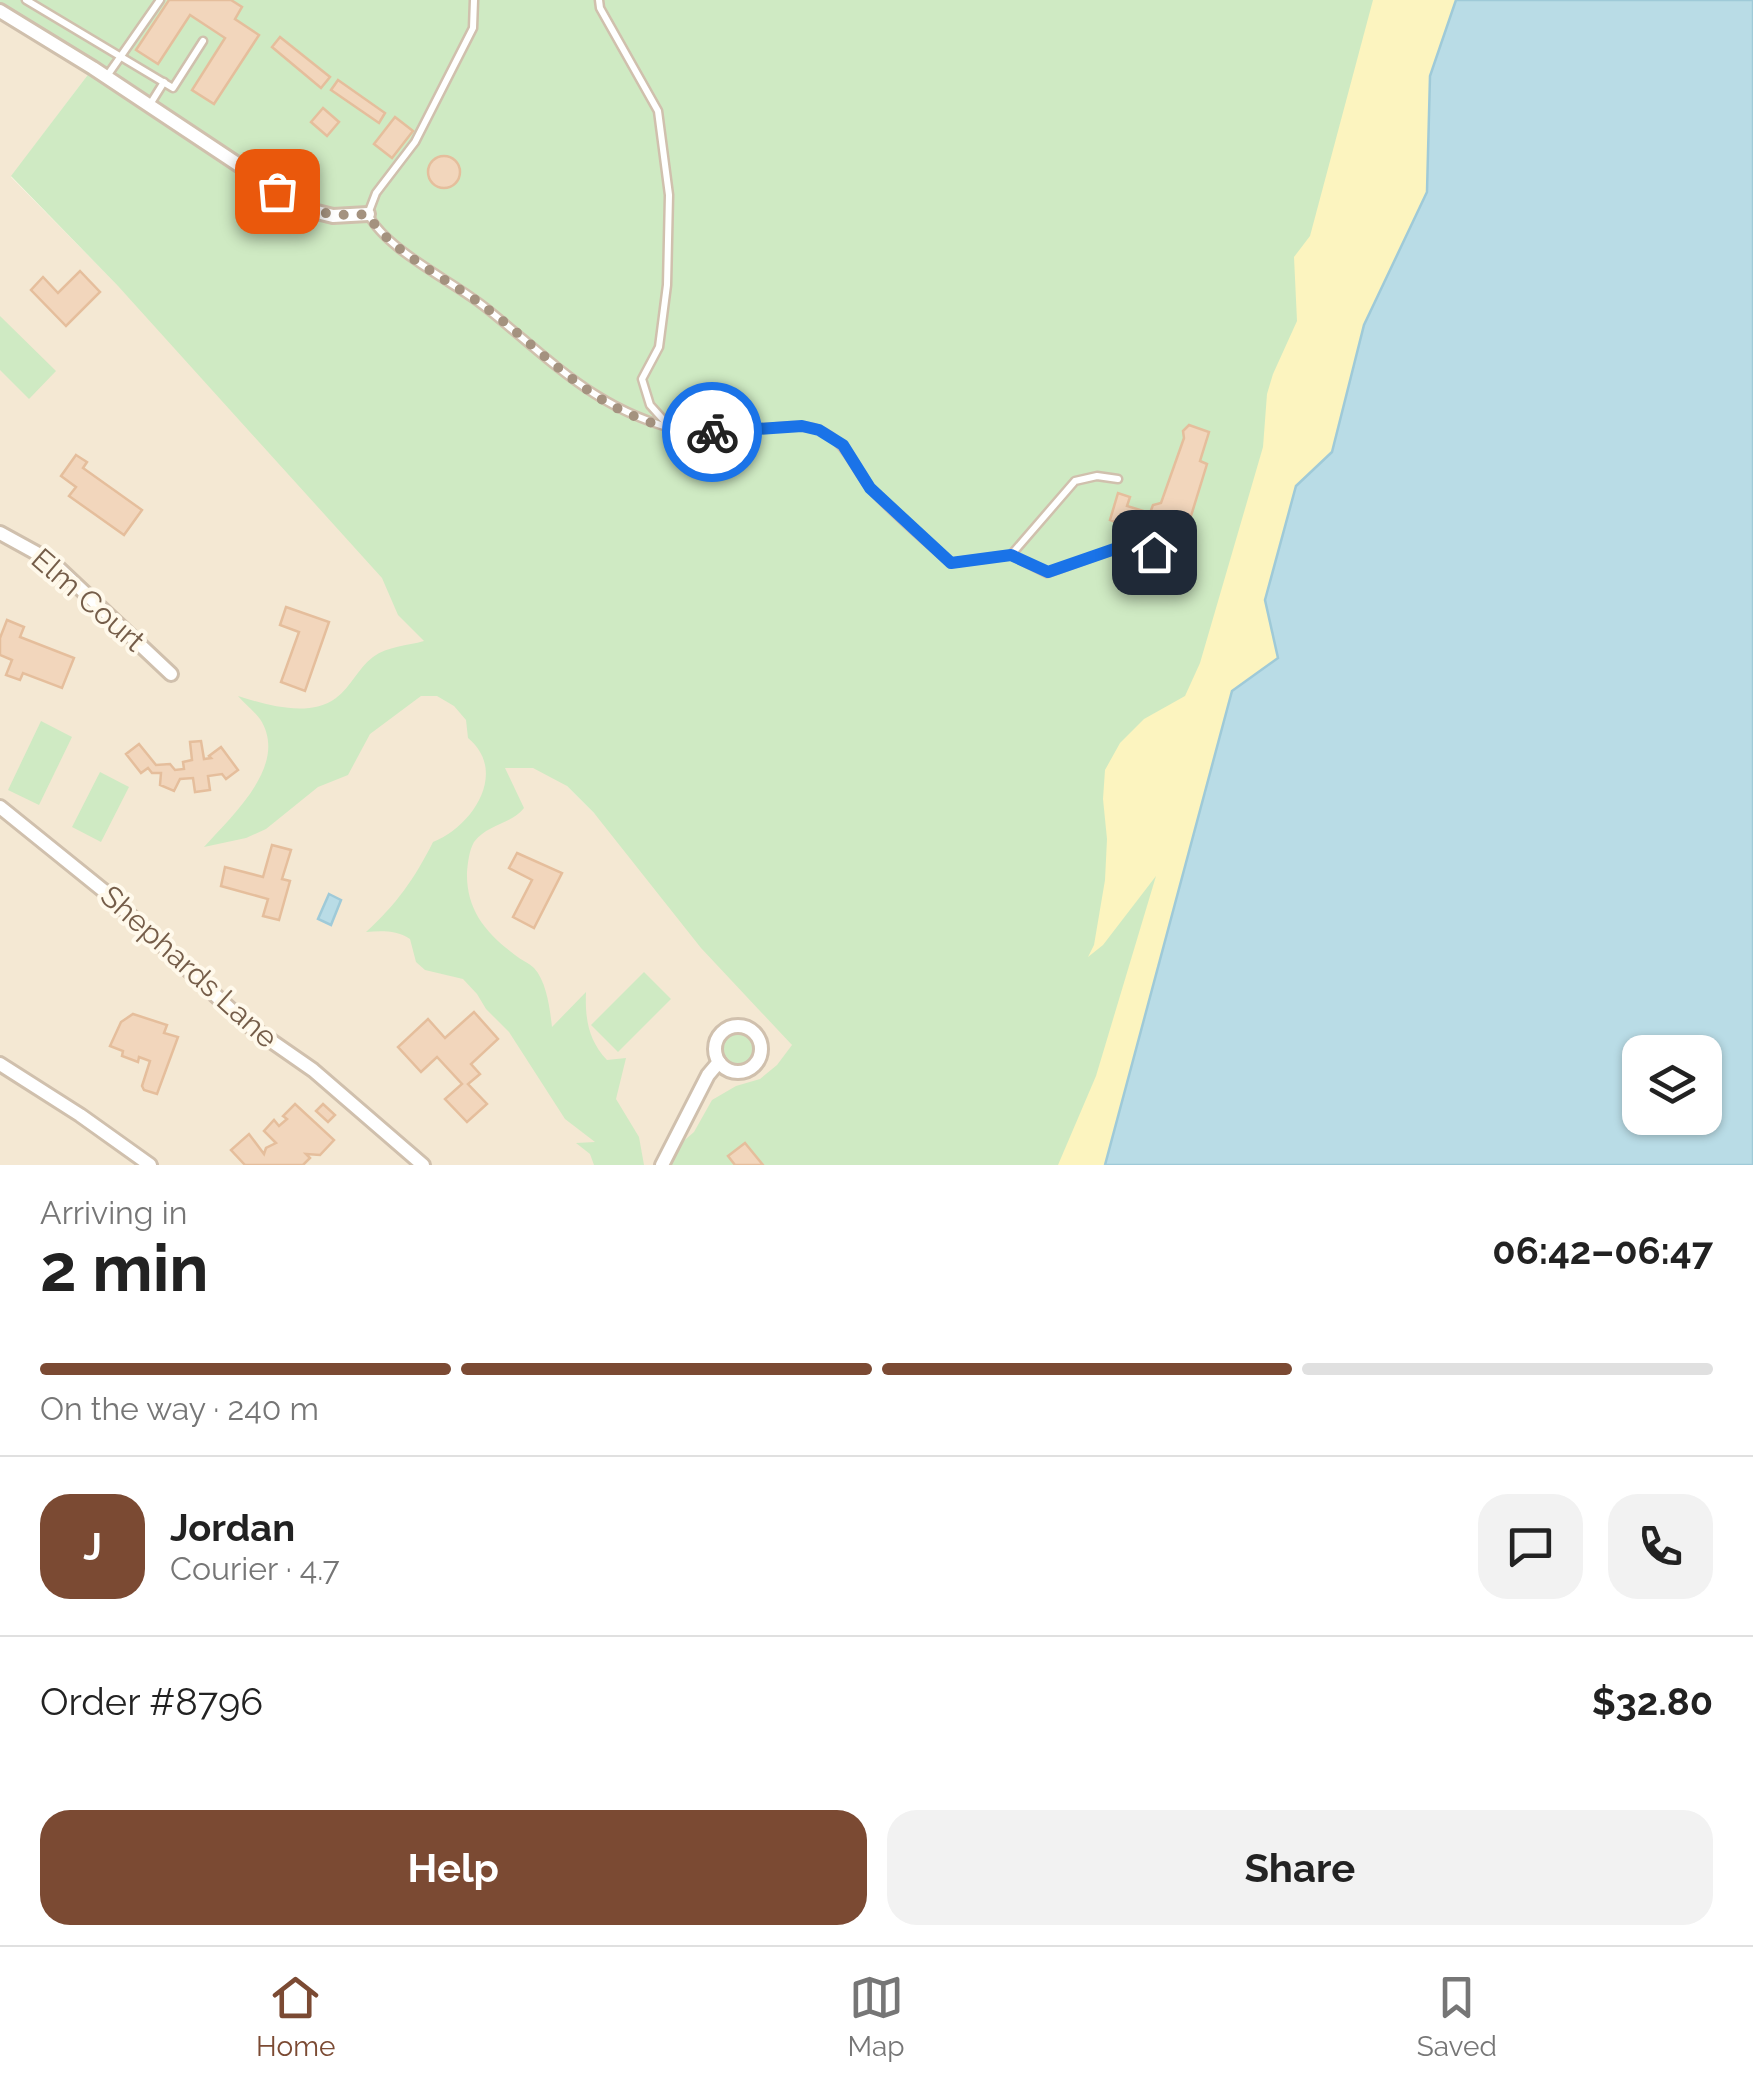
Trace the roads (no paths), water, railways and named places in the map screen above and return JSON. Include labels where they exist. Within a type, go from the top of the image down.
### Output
[{"type":"street","points":[[0,11],[305,209],[333,216],[368,214]]},
{"type":"street","name":"Elm Court","points":[[0,533],[52,562],[171,674]]},
{"type":"street","name":"Shephards Lane","points":[[0,807],[104,891],[244,1022],[312,1070],[423,1165]]},
{"type":"street","points":[[662,1165],[708,1075],[719,1062]]},
{"type":"street","points":[[0,1064],[80,1114],[150,1165]]},
{"type":"lane","points":[[26,0],[173,88],[202,41]]},
{"type":"lane","points":[[106,77],[160,0]]},
{"type":"lane","points":[[474,0],[473,28],[415,142],[376,192],[368,214],[373,224],[396,244],[486,308],[567,378],[640,418],[686,432],[802,426],[819,430],[843,445],[870,488],[951,563],[1011,555],[1048,572],[1126,545],[1154,552]]},
{"type":"lane","points":[[600,0],[600,8],[658,111],[669,196],[666,285],[660,347],[642,379],[650,404],[671,428]]},
{"type":"lane","points":[[149,106],[164,82]]},
{"type":"lane","points":[[1011,555],[1075,481],[1098,476],[1118,479]]},
{"type":"water","points":[[1456,0],[1753,0],[1753,1165],[1105,1165],[1232,691],[1278,658],[1265,600],[1296,486],[1332,452],[1364,325],[1427,192],[1430,76]]},
{"type":"water","points":[[329,894],[341,900],[331,925],[318,919]]}]
